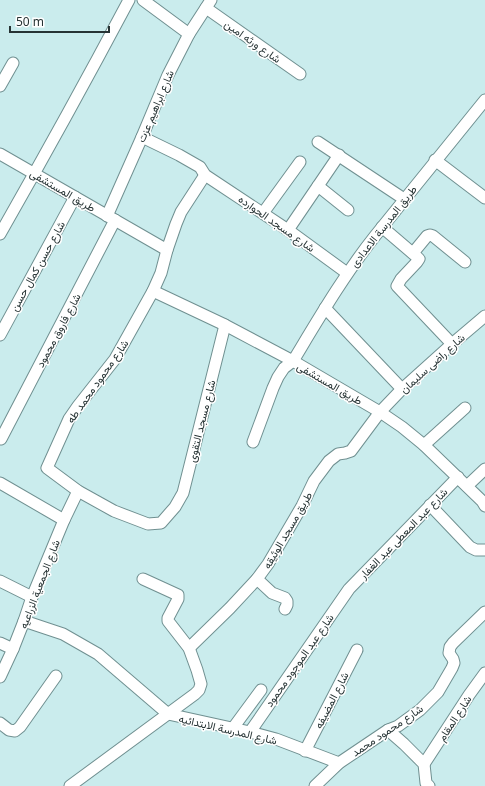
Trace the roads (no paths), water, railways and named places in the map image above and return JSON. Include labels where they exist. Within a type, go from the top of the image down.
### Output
[{"type":"street","points":[[0,234],[35,174],[129,0]]},
{"type":"street","points":[[143,0],[189,34]]},
{"type":"street","name":"شارع ابراهيم عزت","points":[[111,218],[168,75],[189,34],[209,4]]},
{"type":"street","name":"شارع ورثه امين","points":[[209,4],[300,74]]},
{"type":"street","points":[[0,86],[14,63]]},
{"type":"street","name":"طريق المدرسة الاعدادى","points":[[252,442],[275,383],[284,368],[292,361],[347,273],[360,254],[435,160],[481,113],[485,100]]},
{"type":"street","name":"شارع مسجد الحوارده","points":[[142,137],[200,167],[205,175],[288,230],[347,273]]},
{"type":"street","points":[[318,142],[404,199]]},
{"type":"street","name":"طريق المستشفى","points":[[0,154],[167,250]]},
{"type":"street","points":[[288,230],[339,155]]},
{"type":"street","points":[[435,160],[485,198]]},
{"type":"street","points":[[263,213],[300,162]]},
{"type":"street","name":"شارع محمود محمد طه","points":[[78,491],[47,468],[69,419],[115,359],[153,292],[161,273],[176,224],[205,175]]},
{"type":"street","points":[[318,186],[348,210]]},
{"type":"street","name":"شارع حسن كمال حسن","points":[[0,335],[75,197]]},
{"type":"street","name":"شارع فاروق محمود","points":[[1,439],[111,218]]},
{"type":"street","points":[[382,227],[418,257],[417,262],[401,279],[397,286],[452,344]]},
{"type":"street","points":[[413,253],[427,236],[430,235],[465,262]]},
{"type":"street","name":"طريق المستشفى","points":[[153,292],[224,325],[292,361],[380,412],[402,427],[424,445],[458,477],[482,501],[485,506]]},
{"type":"street","points":[[325,308],[402,390]]},
{"type":"street","name":"شارع راضى سليمان","points":[[380,412],[452,344],[485,316]]},
{"type":"street","name":"شارع مسجد التقوى","points":[[78,491],[114,511],[148,524],[160,523],[170,514],[183,493],[224,325]]},
{"type":"street","points":[[424,445],[465,408]]},
{"type":"street","name":"طريق مسجد الوثيقه","points":[[189,648],[257,580],[302,506],[314,481],[329,461],[338,454],[351,450],[380,412]]},
{"type":"street","points":[[467,486],[485,469]]},
{"type":"street","name":"شارع عبد المعطى عبد الغفار","points":[[349,589],[458,477]]},
{"type":"street","points":[[0,483],[64,520]]},
{"type":"street","name":"شارع الجمعية الزراعيه","points":[[1,671],[13,650],[32,597],[64,520],[78,491]]},
{"type":"street","points":[[430,505],[470,547],[476,550],[485,550]]},
{"type":"street","points":[[70,786],[195,694],[202,684],[189,648],[168,621],[168,618],[178,599],[178,595],[143,579]]},
{"type":"street","points":[[257,580],[272,593],[285,598],[287,605],[285,609]]},
{"type":"street","points":[[0,581],[32,597]]},
{"type":"street","name":"شارع عبد الموجود محمود","points":[[250,732],[349,589]]},
{"type":"street","name":"شارع محمود محمد","points":[[315,786],[338,763],[388,730],[398,726],[420,710],[438,692],[454,663],[450,653],[450,647],[485,612]]},
{"type":"street","name":"شارع المدرسة الابتدائيه","points":[[24,621],[63,634],[98,654],[168,714],[276,739],[338,763]]},
{"type":"street","points":[[0,643],[13,650]]},
{"type":"street","name":"شارع المضيفه","points":[[305,751],[357,650]]},
{"type":"street","name":"شارع المقام","points":[[424,764],[485,673]]},
{"type":"street","points":[[0,723],[9,730],[15,731],[20,727],[56,676]]},
{"type":"street","points":[[233,728],[261,690]]},
{"type":"street","points":[[388,730],[424,764],[426,783],[429,786]]}]
